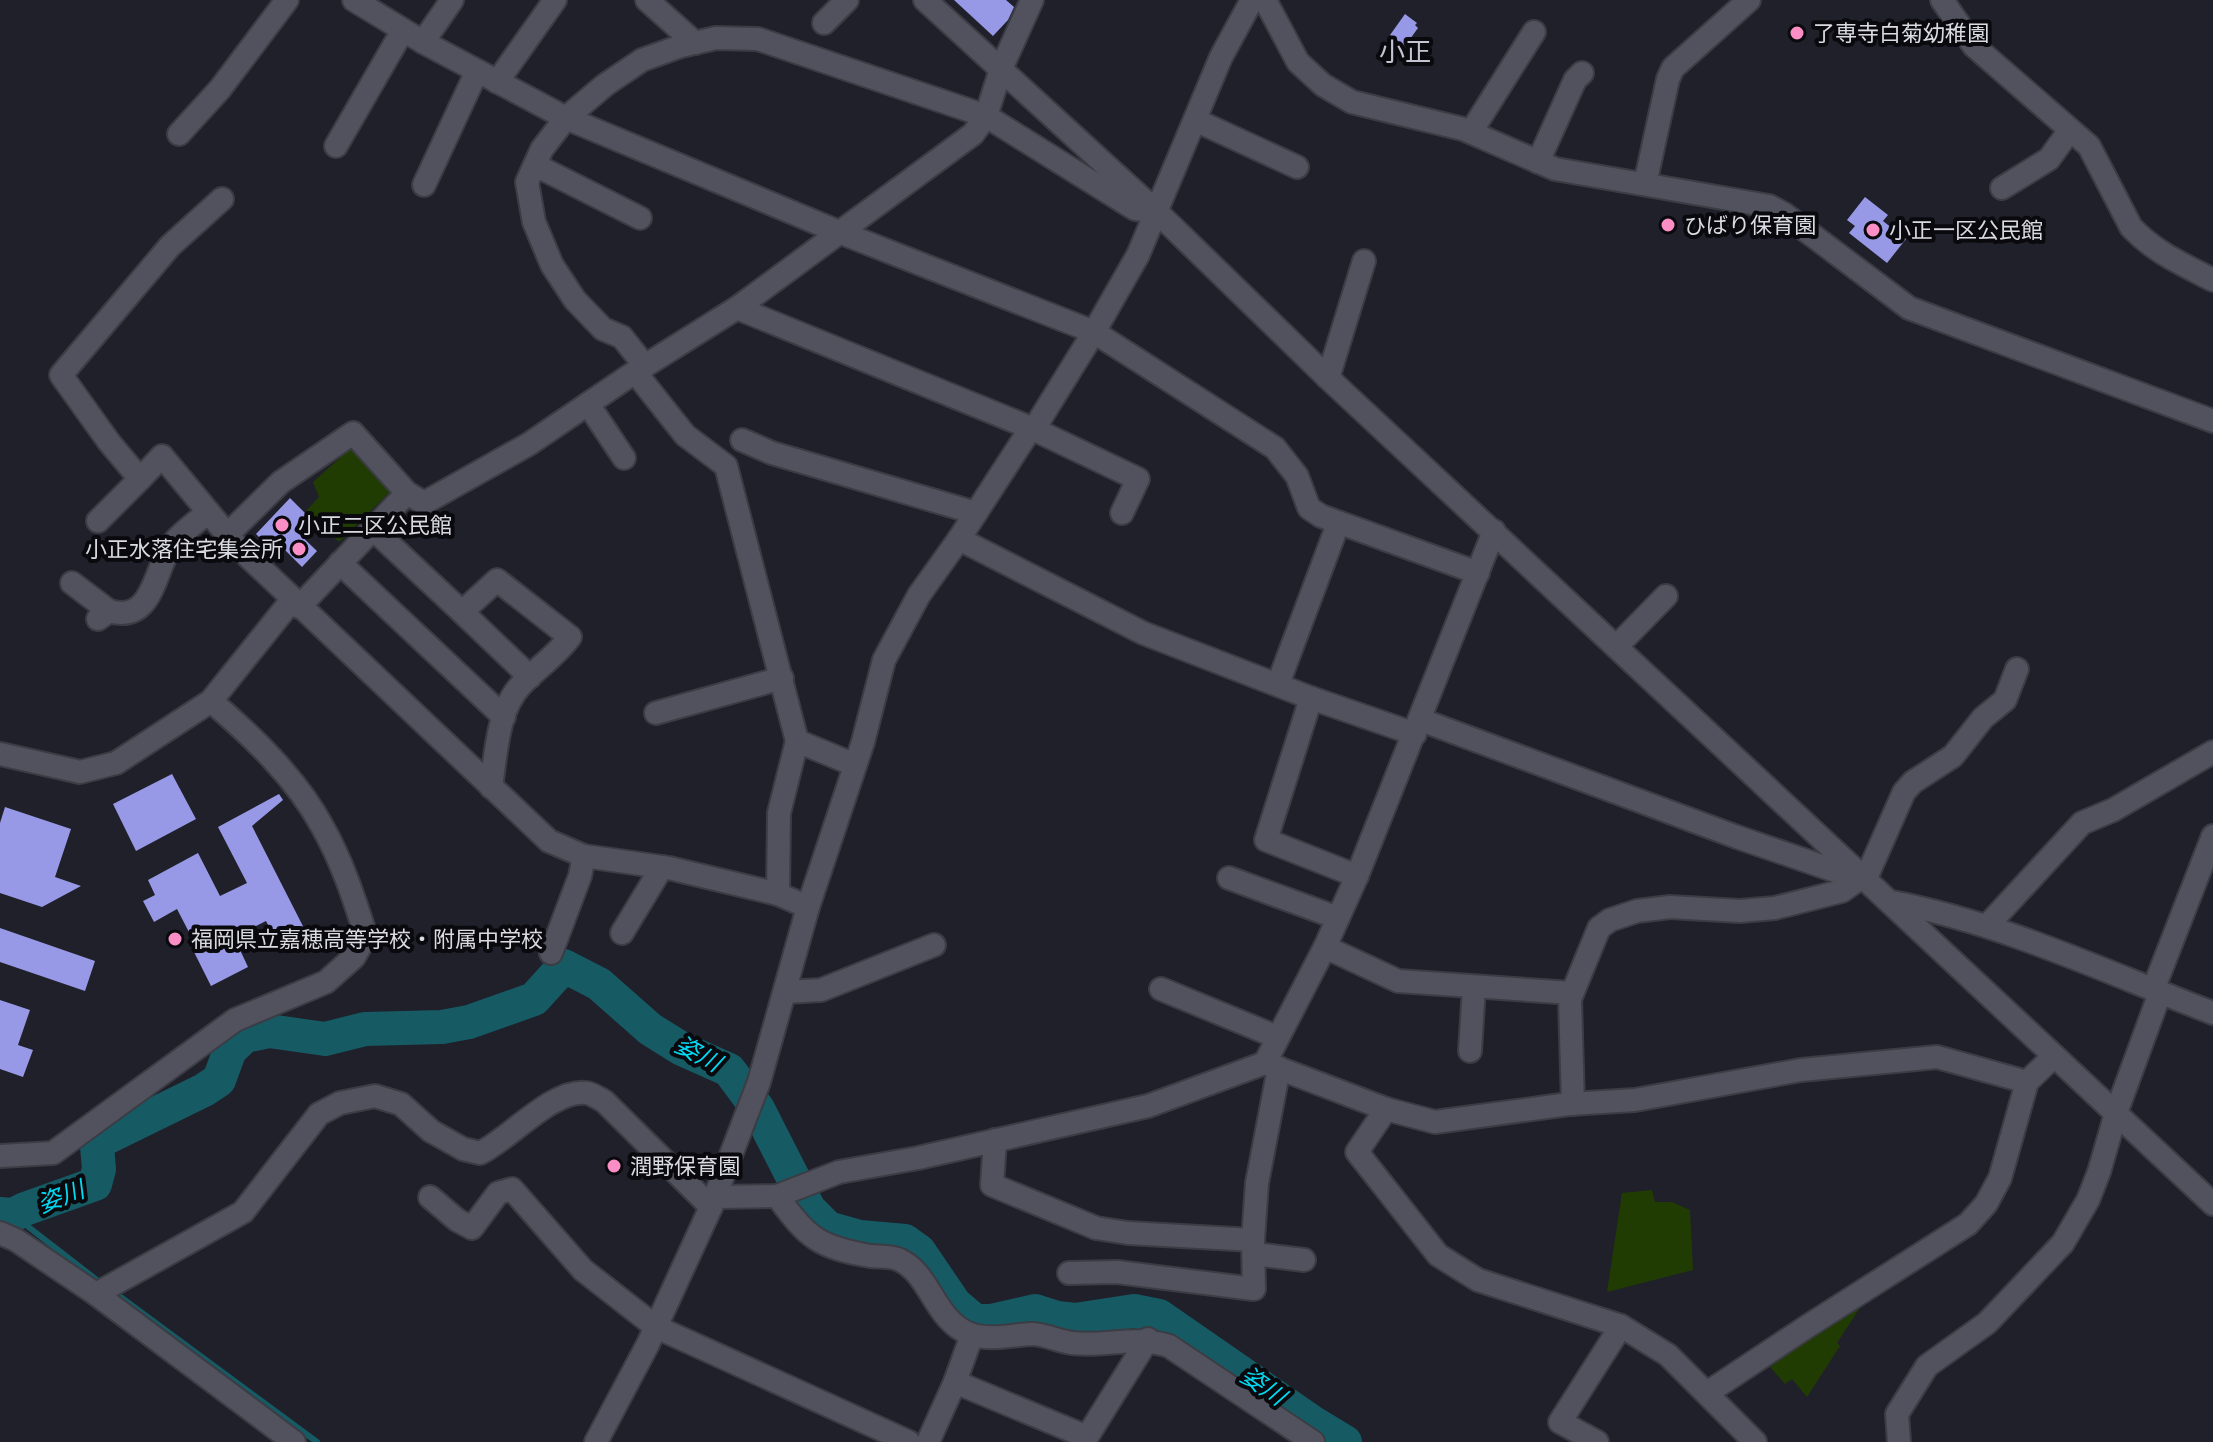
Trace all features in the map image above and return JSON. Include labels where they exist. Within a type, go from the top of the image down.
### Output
[{"type":"street","points":[[179,134],[220,89],[287,0]]},
{"type":"street","points":[[354,0],[413,36],[566,118],[839,232],[1094,332],[1275,448],[1297,476],[1309,508],[1338,524],[1478,573]]},
{"type":"street","points":[[336,146],[413,36],[452,0]]},
{"type":"street","points":[[424,185],[487,76],[555,0]]},
{"type":"street","points":[[647,0],[695,43]]},
{"type":"street","points":[[824,23],[847,0]]},
{"type":"street","points":[[925,0],[1157,212],[1328,378],[2213,1204]]},
{"type":"street","points":[[227,535],[281,482],[353,433],[407,493],[424,503],[529,444],[737,308],[973,134],[986,116],[1001,69],[1032,0]]},
{"type":"street","points":[[596,1442],[656,1327],[713,1202],[759,1082],[808,907],[855,765],[884,660],[919,595],[1031,428],[1037,424],[1138,255],[1221,57],[1252,0]]},
{"type":"street","points":[[1265,0],[1298,62],[1323,85],[1352,102],[1471,132],[1538,162],[1582,175],[1769,206],[1909,308],[2213,421]]},
{"type":"street","points":[[1645,184],[1673,68],[1749,0]]},
{"type":"street","points":[[1942,0],[1974,46],[2089,146],[2131,227],[2141,238],[2158,252],[2213,280]]},
{"type":"street","points":[[1471,132],[1534,32]]},
{"type":"street","points":[[778,894],[779,813],[797,741],[726,466],[685,435],[622,337],[603,329],[575,300],[552,265],[534,222],[527,182],[542,149],[566,118],[605,85],[642,60],[716,38],[758,39],[986,116],[1135,209],[1157,212]]},
{"type":"street","points":[[1538,162],[1575,80],[1582,73]]},
{"type":"street","points":[[1195,120],[1297,167]]},
{"type":"street","points":[[2002,188],[2049,159],[2070,130]]},
{"type":"street","points":[[535,165],[640,218]]},
{"type":"street","points":[[140,479],[61,375],[170,246],[222,199]]},
{"type":"street","points":[[1328,378],[1364,261]]},
{"type":"street","points":[[737,308],[1031,428],[1138,479],[1122,513]]},
{"type":"street","points":[[588,404],[624,458]]},
{"type":"street","points":[[742,440],[772,453],[976,513]]},
{"type":"street","points":[[98,521],[162,456],[227,535],[295,604],[549,841],[584,856],[662,867],[778,894],[808,907]]},
{"type":"street","points":[[0,754],[80,772],[116,763],[211,701],[295,604],[340,563],[407,493]]},
{"type":"street","points":[[72,583],[103,615],[120,614],[141,606],[156,585],[171,546],[208,512]]},
{"type":"street","points":[[1278,684],[1338,524]]},
{"type":"street","points":[[373,529],[530,677]]},
{"type":"street","points":[[1069,1273],[1117,1272],[1254,1289],[1257,1183],[1277,1037],[1325,947],[1357,876],[1494,531]]},
{"type":"street","points":[[959,539],[1143,633],[1311,698],[1418,727],[1863,878]]},
{"type":"street","points":[[340,563],[504,717]]},
{"type":"street","points":[[462,612],[497,580],[570,637],[562,649],[514,694],[504,717],[491,787]]},
{"type":"street","points":[[1617,646],[1666,596]]},
{"type":"street","points":[[1573,1104],[1570,999],[1599,928],[1610,920],[1637,911],[1670,907],[1740,911],[1775,908],[1842,891],[1863,878],[1898,811],[1904,792],[1913,782],[1953,756],[1983,718],[2005,700],[2017,669]]},
{"type":"street","points":[[656,713],[782,678]]},
{"type":"street","points":[[1311,698],[1266,840],[1357,876]]},
{"type":"street","points":[[0,1156],[53,1153],[235,1020],[326,982],[354,957],[366,936],[345,873],[321,824],[294,786],[245,731],[211,701]]},
{"type":"street","points":[[797,741],[855,765]]},
{"type":"street","points":[[1987,926],[2082,823],[2113,810],[2213,752]]},
{"type":"street","points":[[1899,1442],[1897,1414],[1927,1366],[1987,1323],[2063,1243],[2088,1200],[2156,992],[2213,836]]},
{"type":"street","points":[[551,953],[580,876],[584,856]]},
{"type":"street","points":[[622,933],[662,867]]},
{"type":"street","points":[[1229,878],[1338,918]]},
{"type":"street","points":[[1892,902],[1938,911],[1987,926],[2213,1013]]},
{"type":"street","points":[[785,992],[821,990],[934,945]]},
{"type":"street","points":[[1325,947],[1398,981],[1572,993]]},
{"type":"street","points":[[1470,1051],[1474,987]]},
{"type":"street","points":[[1161,989],[1277,1037]]},
{"type":"street","points":[[1707,1393],[1968,1224],[1986,1204],[2000,1178],[2027,1082],[2054,1056]]},
{"type":"street","points":[[96,1294],[243,1212],[319,1114],[340,1103],[375,1096],[401,1104],[431,1131],[463,1149],[480,1153],[495,1146],[559,1098],[589,1093],[604,1101],[713,1202],[777,1196],[839,1172],[1148,1106],[1272,1065],[1386,1109],[1435,1122],[1573,1104],[1635,1100],[1801,1070],[1937,1057],[2027,1082]]},
{"type":"street","points":[[1386,1109],[1357,1152],[1438,1255],[1478,1280],[1621,1326],[1668,1355],[1755,1442]]},
{"type":"street","points":[[995,1140],[992,1185],[1096,1228],[1254,1247],[1304,1260]]},
{"type":"street","points":[[430,1197],[457,1220],[472,1228],[498,1193],[512,1189],[583,1270],[656,1327],[909,1442]]},
{"type":"street","points":[[777,1196],[818,1242],[838,1250],[899,1259],[916,1275],[952,1324],[972,1335],[1005,1338],[1032,1334],[1069,1343],[1098,1344],[1148,1339],[1169,1346],[1313,1442]]},
{"type":"street","points":[[0,1233],[16,1240],[96,1294],[266,1433],[294,1442]]},
{"type":"street","points":[[1597,1442],[1560,1422],[1621,1326]]},
{"type":"street","points":[[928,1442],[972,1335]]},
{"type":"street","points":[[955,1382],[1087,1437],[1148,1339]]},
{"type":"green space","points":[[351,448],[392,490],[339,542],[306,511],[319,497],[313,482]]},
{"type":"green space","points":[[1652,1190],[1655,1202],[1672,1202],[1690,1210],[1693,1270],[1607,1292],[1622,1193]]},
{"type":"green space","points":[[1863,1303],[1807,1397],[1792,1379],[1785,1384],[1770,1367],[1784,1357],[1781,1352]]},
{"type":"building","points":[[954,0],[1006,0],[1014,7],[1008,20],[993,36]]},
{"type":"building","points":[[1405,14],[1417,23],[1418,28],[1405,46],[1390,35]]},
{"type":"building","name":"小正一区公民館","points":[[1865,197],[1888,215],[1883,221],[1906,239],[1887,263],[1849,233],[1855,226],[1847,220]]},
{"type":"building","name":"小正二区公民館","points":[[290,498],[308,516],[295,530],[317,551],[302,567],[280,545],[274,552],[256,534]]},
{"type":"building","points":[[172,774],[196,819],[136,851],[113,804]]},
{"type":"building","points":[[279,794],[283,800],[252,826],[309,938],[282,952],[266,921],[234,937],[248,967],[211,986],[188,940],[192,938],[177,909],[154,922],[143,901],[155,895],[148,880],[198,853],[220,896],[247,883],[218,827]]},
{"type":"building","points":[[5,807],[71,829],[55,877],[81,886],[42,907],[0,893],[0,823]]},
{"type":"building","points":[[0,928],[95,961],[85,991],[0,962]]},
{"type":"building","points":[[0,1000],[30,1010],[18,1045],[33,1050],[23,1077],[0,1069]]},
{"type":"waterway","name":"姿川","points":[[0,1214],[13,1215],[95,1184],[99,1169],[97,1146],[104,1139],[219,1080],[230,1050],[245,1036],[269,1031],[325,1039],[365,1029],[442,1027],[469,1022],[534,999],[564,966],[599,984],[650,1029],[682,1049],[729,1070],[758,1109],[809,1209],[828,1228],[860,1237],[905,1241],[919,1251],[955,1304],[975,1321],[991,1321],[1035,1311],[1075,1320],[1134,1311],[1159,1316],[1345,1442]]},
{"type":"waterway","points":[[13,1215],[102,1284]]},
{"type":"waterway","points":[[111,1290],[317,1442]]},
{"type":"place","name":"了専寺白菊幼稚園","points":[[1797,33]]},
{"type":"place","name":"ひばり保育園","points":[[1668,225]]},
{"type":"place","name":"小正一区公民館","points":[[1873,230]]},
{"type":"place","name":"小正二区公民館","points":[[282,525]]},
{"type":"place","name":"小正水落住宅集会所","points":[[299,549]]},
{"type":"place","name":"福岡県立嘉穂高等学校・附属中学校","points":[[175,939]]},
{"type":"place","name":"潤野保育園","points":[[614,1166]]},
{"type":"district","name":"小正","points":[[1405,52]]}]
